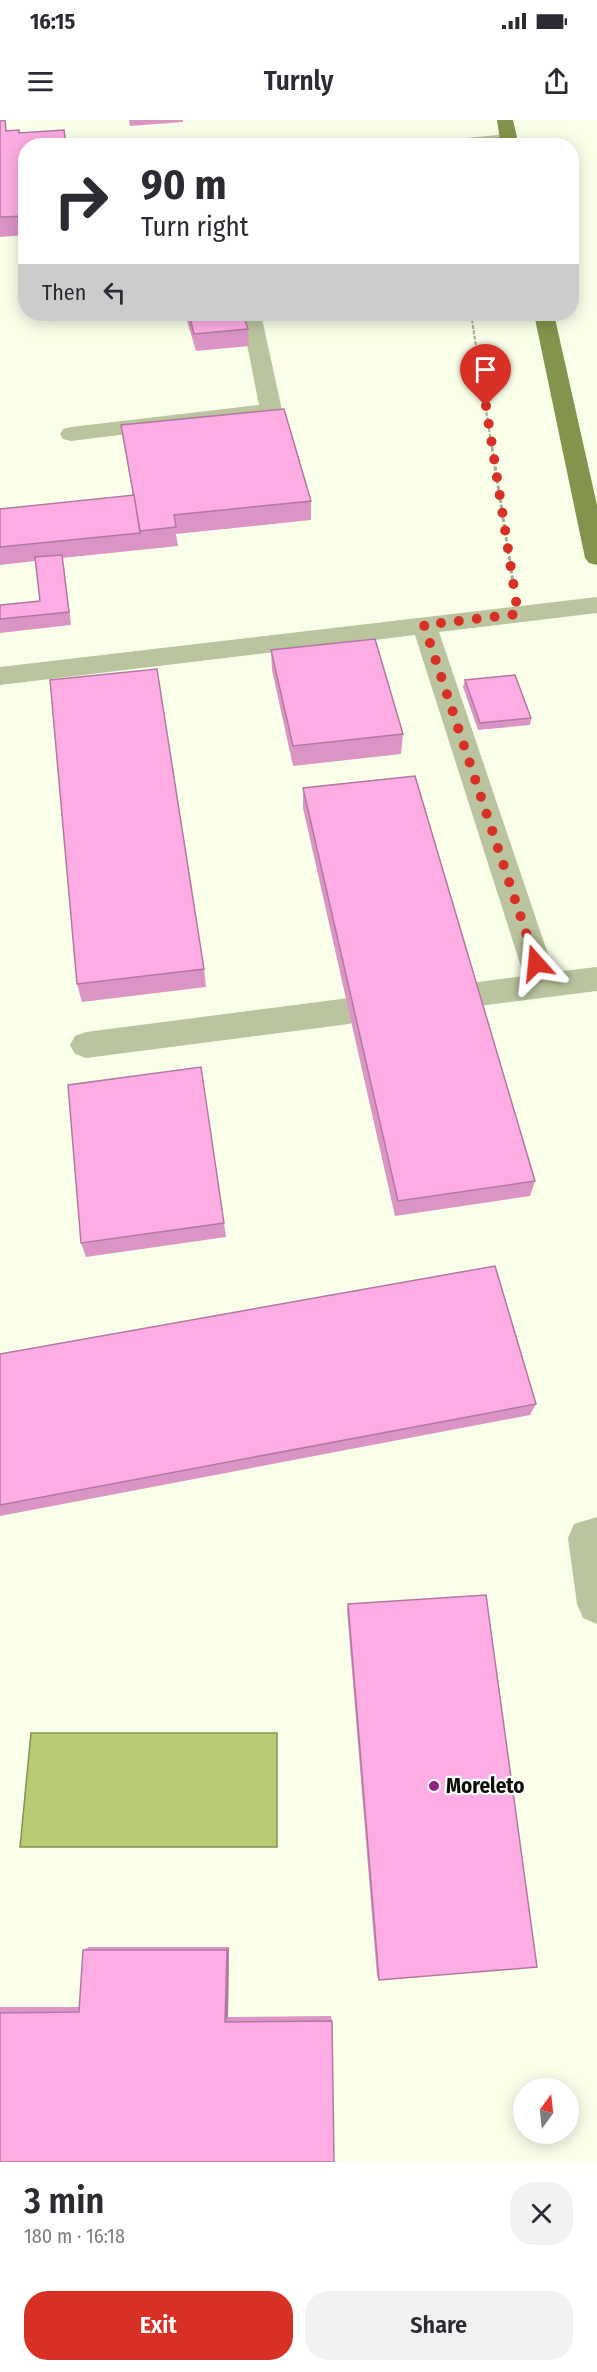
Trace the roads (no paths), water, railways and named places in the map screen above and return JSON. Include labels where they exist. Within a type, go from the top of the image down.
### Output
[{"type":"main road","points":[[504,120],[508,138]]},
{"type":"main road","points":[[546,321],[597,558]]},
{"type":"lane","points":[[71,434],[271,410],[252,321]]},
{"type":"lane","points":[[0,676],[597,605]]},
{"type":"lane","points":[[424,625],[543,986]]},
{"type":"lane","points":[[471,995],[597,979]]},
{"type":"lane","points":[[86,1045],[349,1011]]},
{"type":"lane","points":[[592,1537],[597,1604]]},
{"type":"place","name":"Moreleto","points":[[434,1786]]}]
